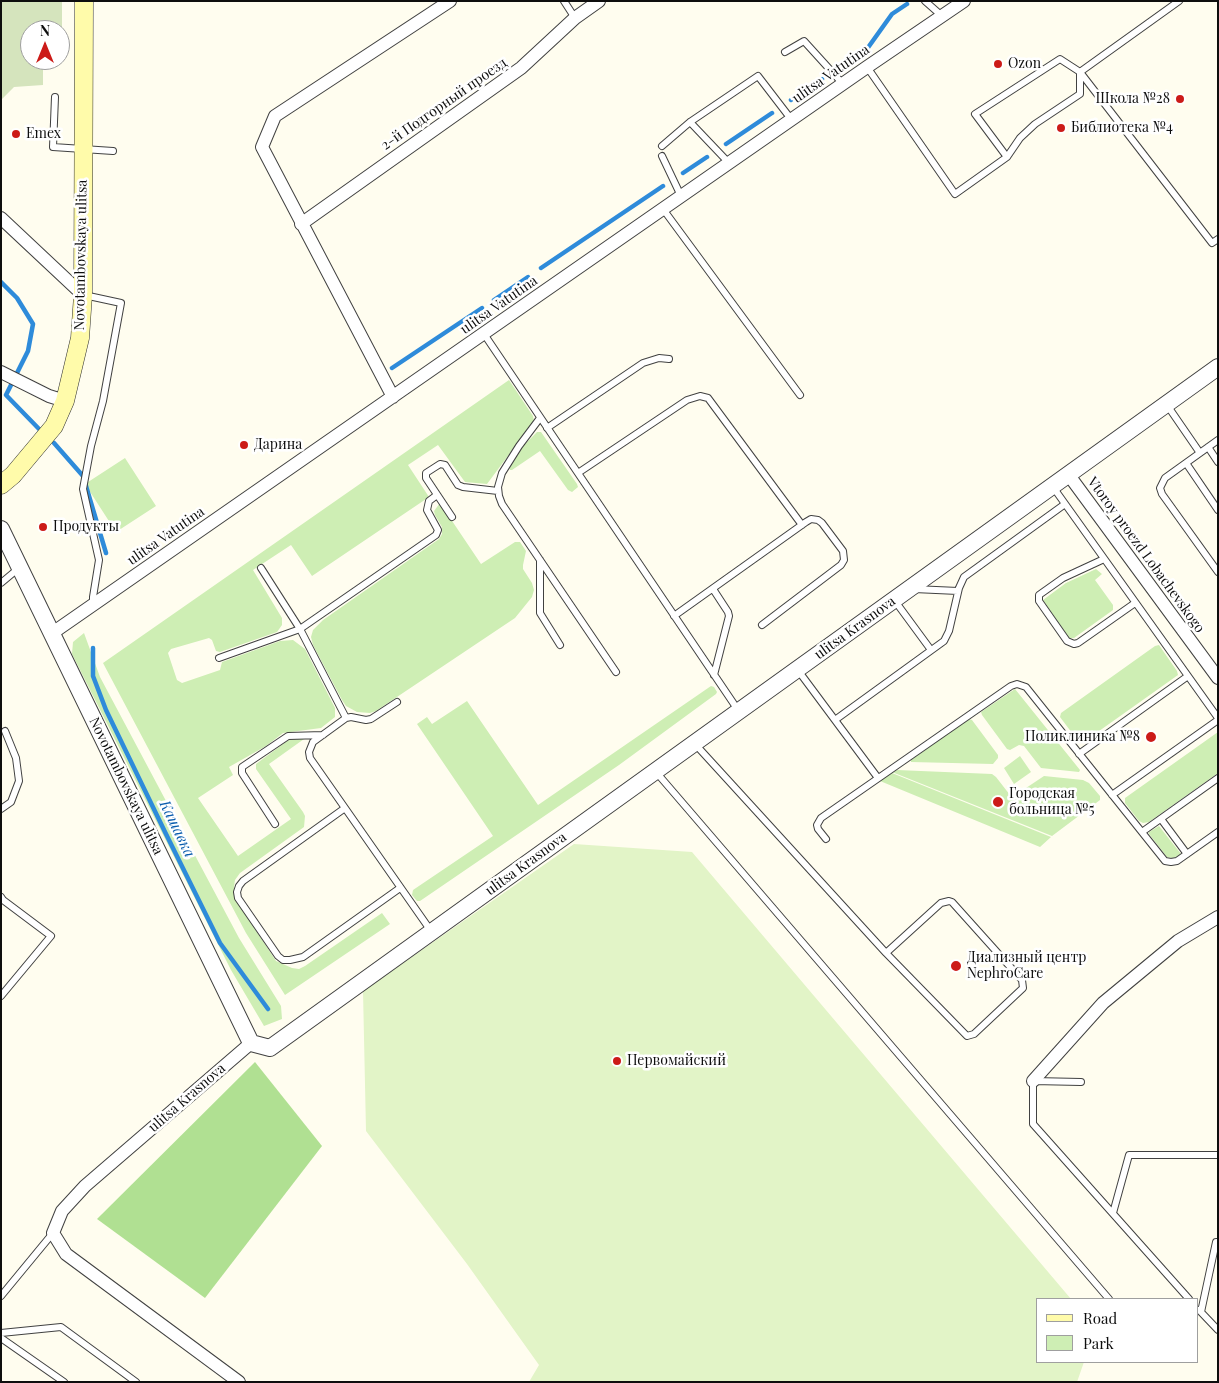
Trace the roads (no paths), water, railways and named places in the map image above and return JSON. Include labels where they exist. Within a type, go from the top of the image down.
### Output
[{"type":"main road","name":"Novotambovskaya ulitsa","points":[[1,485],[13,475],[54,426],[66,400],[80,338],[83,294],[84,1]]},
{"type":"street","points":[[393,397],[301,224],[262,146],[275,116],[450,1]]},
{"type":"street","name":"2-й Подгорный проезд","points":[[301,224],[521,68],[575,18],[599,1]]},
{"type":"street","name":"ulitsa Vatutina","points":[[51,634],[964,1]]},
{"type":"street","points":[[1,218],[83,294]]},
{"type":"street","name":"ulitsa Krasnova","points":[[53,1233],[62,1211],[85,1186],[251,1043],[270,1048],[1218,367]]},
{"type":"street","points":[[1,372],[49,396],[66,400]]},
{"type":"street","name":"Vtoroy proezd Lobachevskogo","points":[[1068,474],[1218,678]]},
{"type":"street","name":"Novotambovskaya ulitsa","points":[[1,528],[251,1043]]},
{"type":"street","points":[[1033,1082],[1103,1003],[1178,941],[1218,917]]},
{"type":"street","points":[[53,1233],[66,1254],[239,1382]]},
{"type":"lane","points":[[564,1],[575,18]]},
{"type":"lane","points":[[925,1],[942,16]]},
{"type":"lane","points":[[1080,72],[1179,1]]},
{"type":"lane","points":[[785,52],[804,42],[843,84]]},
{"type":"lane","points":[[1007,157],[975,114],[1060,59],[1080,72],[1212,243],[1218,239]]},
{"type":"lane","points":[[867,67],[955,194],[1007,157],[1020,138],[1035,124],[1080,94],[1080,72]]},
{"type":"lane","points":[[662,146],[690,122],[758,76],[792,119]]},
{"type":"lane","points":[[55,96],[53,147],[113,151]]},
{"type":"lane","points":[[690,122],[729,163]]},
{"type":"lane","points":[[662,156],[681,196]]},
{"type":"lane","points":[[663,209],[800,395]]},
{"type":"lane","points":[[83,294],[121,303],[103,400],[91,446],[83,489],[99,560],[93,597],[94,604]]},
{"type":"lane","points":[[484,334],[738,712]]},
{"type":"lane","points":[[547,428],[644,363],[650,360],[669,359]]},
{"type":"lane","points":[[578,473],[687,400],[700,396],[708,398],[802,525]]},
{"type":"lane","points":[[1166,404],[1200,453]]},
{"type":"lane","points":[[540,418],[507,464],[502,473],[498,491],[502,504],[616,672]]},
{"type":"lane","points":[[1218,440],[1165,478],[1160,488],[1162,494],[1218,572]]},
{"type":"lane","points":[[1208,448],[1218,462]]},
{"type":"lane","points":[[452,517],[425,475],[443,463],[460,486],[498,491]]},
{"type":"lane","points":[[1186,463],[1218,510]]},
{"type":"lane","points":[[1052,486],[1218,719],[1112,795]]},
{"type":"lane","points":[[219,658],[300,628],[436,535],[438,530],[427,510],[429,501],[437,495]]},
{"type":"lane","points":[[835,720],[947,637],[958,591],[964,577],[1065,504]]},
{"type":"lane","points":[[674,616],[811,519],[822,522],[843,551],[844,560],[842,565],[762,625]]},
{"type":"lane","points":[[1211,563],[1218,559]]},
{"type":"lane","points":[[540,560],[540,613],[560,645]]},
{"type":"lane","points":[[1104,560],[1063,578],[1040,595],[1039,601],[1067,641],[1078,643],[1135,603]]},
{"type":"lane","points":[[1,583],[20,567]]},
{"type":"lane","points":[[261,568],[300,628],[346,718]]},
{"type":"lane","points":[[910,588],[958,591]]},
{"type":"lane","points":[[713,589],[729,616],[714,675]]},
{"type":"lane","points":[[894,600],[930,650]]},
{"type":"lane","points":[[797,669],[878,778]]},
{"type":"lane","points":[[1079,754],[1188,676]]},
{"type":"lane","points":[[826,839],[818,829],[818,821],[1011,686],[1017,684],[1026,687],[1166,861],[1174,862],[1218,832]]},
{"type":"lane","points":[[397,702],[371,719],[346,718],[313,742],[308,752],[310,758],[431,932]]},
{"type":"lane","points":[[1,809],[11,802],[19,781],[16,758],[5,731]]},
{"type":"lane","points":[[275,824],[242,773],[242,767],[288,736],[323,734]]},
{"type":"lane","points":[[695,743],[886,953],[963,1034],[967,1036],[974,1034],[1023,988],[1022,980],[952,902],[949,901],[941,903],[886,953]]},
{"type":"lane","points":[[655,771],[1108,1298]]},
{"type":"lane","points":[[1142,832],[1218,778]]},
{"type":"lane","points":[[345,808],[243,881],[237,892],[238,898],[278,956],[283,960],[290,960],[303,957],[400,888]]},
{"type":"lane","points":[[1161,819],[1187,854]]},
{"type":"lane","points":[[1,897],[51,936],[1,996]]},
{"type":"lane","points":[[1080,1082],[1033,1082],[1033,1124],[1188,1298]]},
{"type":"lane","points":[[1113,1213],[1129,1155],[1218,1155]]},
{"type":"lane","points":[[1,1296],[53,1233]]},
{"type":"lane","points":[[1217,1241],[1199,1310],[1218,1330]]},
{"type":"lane","points":[[1,1333],[61,1327],[136,1382]]},
{"type":"lane","points":[[1,1338],[64,1382]]},
{"type":"waterway","points":[[842,66],[867,49],[892,14],[907,4]]},
{"type":"waterway","points":[[791,100],[822,79]]},
{"type":"waterway","points":[[726,144],[772,113]]},
{"type":"waterway","points":[[683,173],[707,157]]},
{"type":"waterway","points":[[541,268],[663,186]]},
{"type":"waterway","points":[[494,300],[528,277]]},
{"type":"waterway","points":[[1,282],[17,298],[33,324],[28,351],[6,395],[40,430]]},
{"type":"waterway","points":[[392,368],[482,308]]},
{"type":"waterway","points":[[54,443],[83,476],[106,553]]},
{"type":"waterway","name":"Кашавка","points":[[93,648],[93,676],[106,710],[165,832],[220,943],[268,1009]]},
{"type":"place","name":"Ozon","points":[[998,64]]},
{"type":"place","name":"Школа №28","points":[[1180,99]]},
{"type":"place","name":"Библиотека №4","points":[[1061,128]]},
{"type":"place","name":"Emex","points":[[16,134]]},
{"type":"place","name":"Дарина","points":[[244,445]]},
{"type":"place","name":"Продукты","points":[[43,527]]},
{"type":"place","name":"Поликлиника №8","points":[[1151,737]]},
{"type":"place","name":"Городская больница №5","points":[[998,802]]},
{"type":"place","name":"Диализный центр NephroCare","points":[[956,966]]},
{"type":"place","name":"Первомайский","points":[[617,1061]]}]
